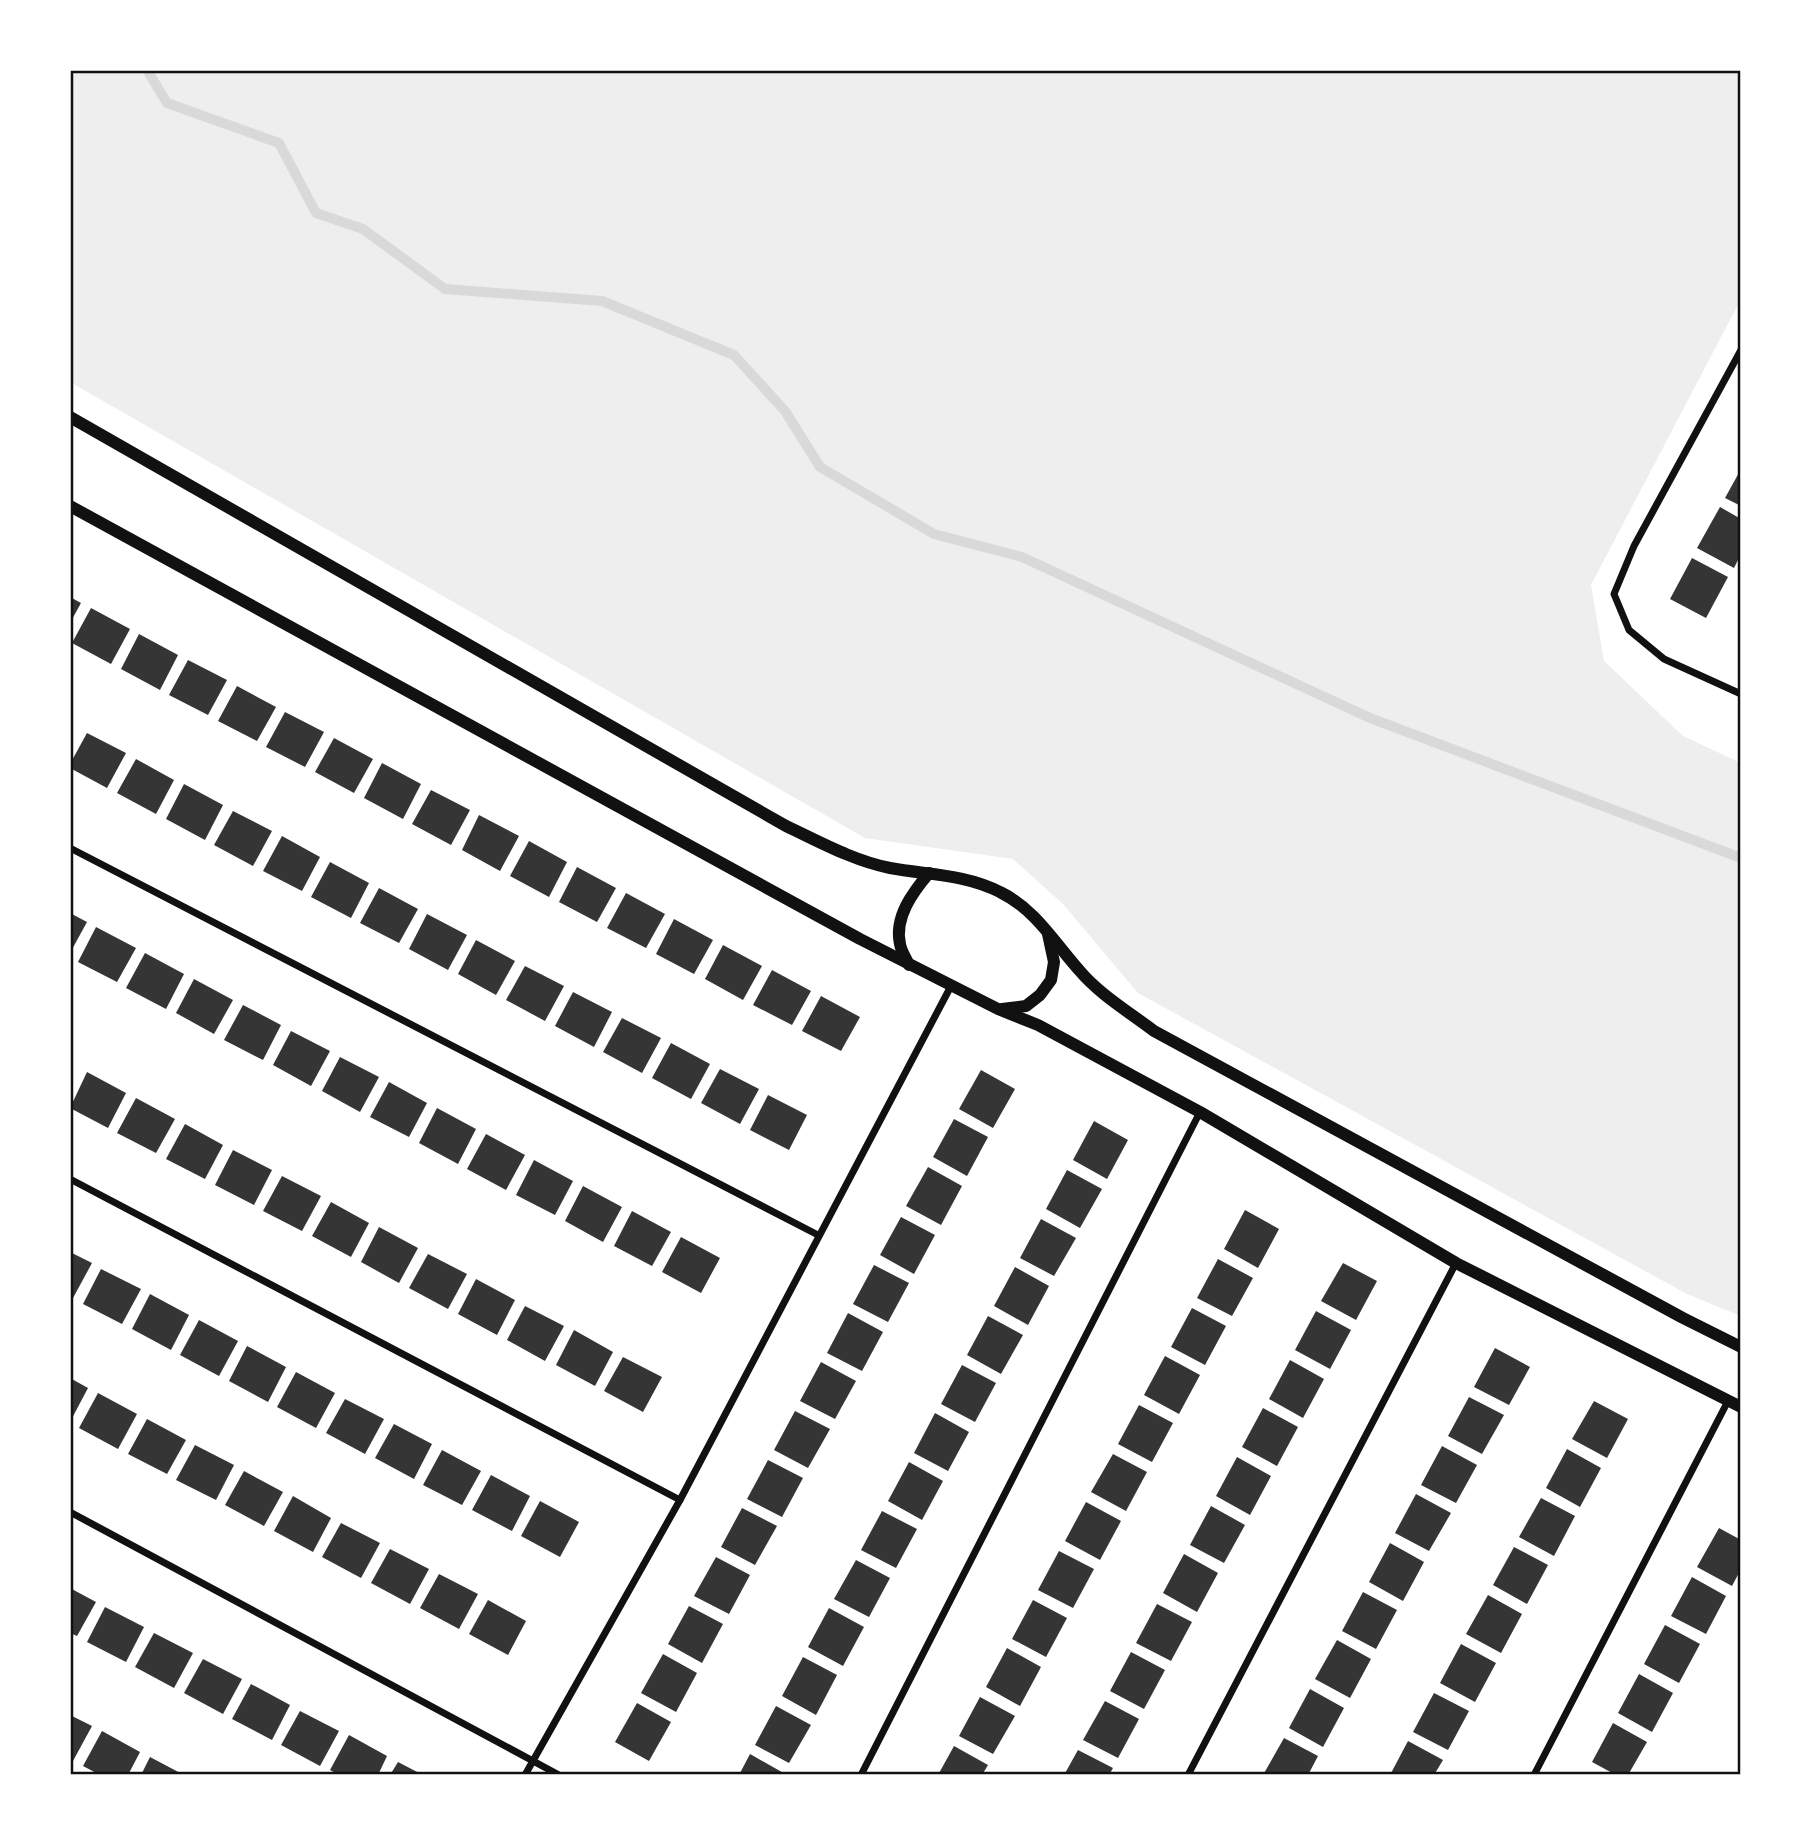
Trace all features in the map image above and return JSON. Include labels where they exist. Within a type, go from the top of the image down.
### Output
[{"type":"street","points":[[1741,350],[1634,547],[1614,594],[1629,630],[1664,659],[1741,694]]},
{"type":"street","points":[[70,417],[786,826],[839,852],[888,868],[980,883],[1001,892],[1023,906],[1047,930],[1080,972],[1154,1031],[1741,1347]]},
{"type":"street","points":[[70,506],[909,965],[998,1009],[1038,1025],[1200,1112],[1456,1263],[1741,1407]]},
{"type":"street","points":[[70,848],[818,1236]]},
{"type":"street","points":[[909,965],[900,945],[899,927],[914,890],[929,873]]},
{"type":"street","points":[[998,1009],[1026,1006],[1040,995],[1051,980],[1054,961],[1047,930]]},
{"type":"street","points":[[525,1775],[680,1500],[951,986]]},
{"type":"street","points":[[861,1775],[1200,1112]]},
{"type":"street","points":[[70,1179],[680,1500]]},
{"type":"street","points":[[1188,1775],[1456,1263]]},
{"type":"street","points":[[1534,1775],[1728,1401]]},
{"type":"street","points":[[70,1512],[559,1775]]},
{"type":"shaded area","points":[[70,70],[1741,70],[1741,299],[1591,585],[1604,661],[1683,736],[1741,763],[1741,1316],[1687,1294],[1138,993],[1063,904],[1013,859],[865,838],[70,382]]},
{"type":"building","points":[[1741,469],[1741,506],[1725,498]]},
{"type":"building","points":[[1720,507],[1741,519],[1741,554],[1734,568],[1697,548]]},
{"type":"building","points":[[1692,558],[1728,577],[1706,618],[1670,599]]},
{"type":"building","points":[[70,597],[81,603],[70,623]]},
{"type":"building","points":[[91,608],[130,629],[111,664],[72,643]]},
{"type":"building","points":[[139,634],[178,655],[160,690],[121,669]]},
{"type":"building","points":[[188,660],[227,680],[208,715],[169,695]]},
{"type":"building","points":[[237,686],[276,707],[257,741],[218,721]]},
{"type":"building","points":[[285,712],[324,732],[305,767],[266,747]]},
{"type":"building","points":[[87,733],[126,753],[107,788],[70,768]]},
{"type":"building","points":[[334,738],[373,759],[354,793],[315,772]]},
{"type":"building","points":[[136,759],[174,780],[156,814],[117,793]]},
{"type":"building","points":[[382,763],[421,784],[403,819],[364,798]]},
{"type":"building","points":[[184,784],[223,805],[205,840],[166,819]]},
{"type":"building","points":[[431,790],[470,810],[451,845],[412,824]]},
{"type":"building","points":[[233,811],[272,831],[253,866],[214,845]]},
{"type":"building","points":[[479,815],[519,836],[500,871],[462,850]]},
{"type":"building","points":[[282,836],[320,857],[302,891],[263,871]]},
{"type":"building","points":[[529,841],[567,862],[549,897],[510,876]]},
{"type":"building","points":[[330,862],[369,883],[351,918],[311,897]]},
{"type":"building","points":[[577,867],[616,888],[597,922],[559,902]]},
{"type":"building","points":[[379,888],[418,909],[399,943],[360,923]]},
{"type":"building","points":[[626,893],[665,914],[646,948],[607,928]]},
{"type":"building","points":[[70,913],[87,922],[70,953]]},
{"type":"building","points":[[427,914],[467,935],[448,970],[409,949]]},
{"type":"building","points":[[674,919],[713,940],[694,974],[656,954]]},
{"type":"building","points":[[96,927],[136,948],[117,982],[78,962]]},
{"type":"building","points":[[476,940],[515,961],[496,995],[458,974]]},
{"type":"building","points":[[723,945],[762,966],[743,1000],[705,979]]},
{"type":"building","points":[[145,953],[184,974],[166,1009],[126,988]]},
{"type":"building","points":[[525,966],[564,986],[545,1021],[506,1000]]},
{"type":"building","points":[[772,970],[811,991],[792,1025],[753,1005]]},
{"type":"building","points":[[194,979],[233,1000],[214,1034],[176,1013]]},
{"type":"building","points":[[573,992],[612,1012],[594,1047],[555,1026]]},
{"type":"building","points":[[821,996],[860,1017],[841,1051],[802,1031]]},
{"type":"building","points":[[243,1005],[281,1025],[263,1060],[224,1040]]},
{"type":"building","points":[[622,1018],[661,1038],[642,1073],[603,1052]]},
{"type":"building","points":[[291,1031],[330,1051],[311,1086],[273,1065]]},
{"type":"building","points":[[671,1043],[710,1064],[691,1099],[652,1078]]},
{"type":"building","points":[[340,1057],[379,1077],[360,1112],[322,1091]]},
{"type":"building","points":[[720,1069],[759,1089],[740,1124],[701,1103]]},
{"type":"building","points":[[981,1070],[1015,1089],[993,1128],[959,1109]]},
{"type":"building","points":[[87,1072],[126,1093],[108,1128],[70,1108]]},
{"type":"building","points":[[389,1082],[427,1103],[409,1137],[370,1117]]},
{"type":"building","points":[[768,1095],[807,1115],[789,1150],[750,1130]]},
{"type":"building","points":[[136,1098],[175,1119],[156,1153],[117,1133]]},
{"type":"building","points":[[437,1108],[476,1129],[458,1164],[419,1143]]},
{"type":"building","points":[[954,1119],[988,1137],[967,1176],[933,1157]]},
{"type":"building","points":[[1094,1121],[1128,1140],[1107,1179],[1073,1160]]},
{"type":"building","points":[[185,1124],[223,1145],[205,1179],[166,1159]]},
{"type":"building","points":[[486,1134],[525,1155],[506,1190],[467,1169]]},
{"type":"building","points":[[233,1150],[272,1170],[254,1205],[215,1185]]},
{"type":"building","points":[[534,1160],[573,1181],[555,1215],[516,1195]]},
{"type":"building","points":[[928,1167],[962,1186],[941,1225],[906,1206]]},
{"type":"building","points":[[1067,1170],[1102,1189],[1080,1228],[1046,1209]]},
{"type":"building","points":[[282,1176],[321,1196],[302,1231],[263,1211]]},
{"type":"building","points":[[583,1186],[622,1207],[603,1242],[565,1221]]},
{"type":"building","points":[[331,1202],[369,1223],[351,1257],[312,1236]]},
{"type":"building","points":[[1245,1210],[1279,1229],[1258,1268],[1224,1249]]},
{"type":"building","points":[[632,1211],[671,1232],[652,1266],[614,1246]]},
{"type":"building","points":[[901,1217],[935,1235],[914,1274],[880,1255]]},
{"type":"building","points":[[1041,1219],[1076,1238],[1054,1276],[1020,1258]]},
{"type":"building","points":[[379,1227],[418,1248],[399,1283],[361,1262]]},
{"type":"building","points":[[681,1237],[720,1258],[701,1293],[662,1272]]},
{"type":"building","points":[[70,1252],[92,1263],[73,1298],[70,1296]]},
{"type":"building","points":[[428,1254],[467,1274],[448,1309],[409,1288]]},
{"type":"building","points":[[1218,1259],[1253,1278],[1232,1316],[1197,1298]]},
{"type":"building","points":[[1343,1263],[1377,1281],[1356,1320],[1321,1301]]},
{"type":"building","points":[[874,1265],[909,1283],[888,1322],[853,1304]]},
{"type":"building","points":[[1015,1267],[1049,1286],[1028,1325],[994,1306]]},
{"type":"building","points":[[101,1269],[141,1289],[122,1324],[83,1304]]},
{"type":"building","points":[[476,1279],[515,1300],[497,1335],[458,1314]]},
{"type":"building","points":[[150,1294],[189,1315],[171,1350],[132,1329]]},
{"type":"building","points":[[525,1306],[564,1326],[545,1361],[507,1340]]},
{"type":"building","points":[[1192,1308],[1226,1326],[1205,1365],[1171,1347]]},
{"type":"building","points":[[1316,1311],[1351,1330],[1330,1369],[1295,1350]]},
{"type":"building","points":[[848,1313],[883,1332],[862,1371],[827,1353]]},
{"type":"building","points":[[988,1316],[1023,1335],[1001,1374],[967,1355]]},
{"type":"building","points":[[199,1320],[238,1341],[219,1376],[180,1355]]},
{"type":"building","points":[[574,1330],[613,1352],[595,1386],[556,1365]]},
{"type":"building","points":[[247,1346],[286,1367],[268,1402],[229,1381]]},
{"type":"building","points":[[1495,1348],[1530,1367],[1509,1405],[1474,1387]]},
{"type":"building","points":[[1165,1356],[1200,1375],[1179,1414],[1144,1395]]},
{"type":"building","points":[[623,1357],[662,1377],[643,1412],[604,1391]]},
{"type":"building","points":[[1290,1360],[1324,1379],[1303,1418],[1269,1399]]},
{"type":"building","points":[[821,1362],[856,1381],[835,1419],[800,1401]]},
{"type":"building","points":[[962,1365],[996,1383],[975,1422],[941,1404]]},
{"type":"building","points":[[296,1372],[335,1393],[316,1428],[277,1407]]},
{"type":"building","points":[[70,1378],[88,1388],[70,1422]]},
{"type":"building","points":[[98,1393],[137,1414],[118,1449],[79,1428]]},
{"type":"building","points":[[1469,1397],[1504,1415],[1482,1454],[1448,1436]]},
{"type":"building","points":[[345,1399],[384,1419],[365,1454],[326,1433]]},
{"type":"building","points":[[1594,1401],[1628,1419],[1607,1458],[1572,1439]]},
{"type":"building","points":[[1139,1405],[1173,1423],[1152,1462],[1118,1444]]},
{"type":"building","points":[[1263,1408],[1298,1427],[1277,1466],[1242,1447]]},
{"type":"building","points":[[795,1411],[830,1429],[808,1468],[774,1450]]},
{"type":"building","points":[[935,1413],[969,1432],[948,1471],[914,1453]]},
{"type":"building","points":[[147,1419],[186,1440],[167,1474],[128,1454]]},
{"type":"building","points":[[394,1424],[432,1444],[414,1479],[375,1458]]},
{"type":"building","points":[[195,1445],[234,1465],[216,1500],[176,1480]]},
{"type":"building","points":[[1442,1446],[1477,1465],[1456,1503],[1421,1485]]},
{"type":"building","points":[[1567,1449],[1601,1468],[1580,1507],[1546,1488]]},
{"type":"building","points":[[442,1450],[481,1471],[462,1505],[423,1485]]},
{"type":"building","points":[[1113,1454],[1147,1472],[1126,1511],[1091,1492]]},
{"type":"building","points":[[1237,1457],[1271,1476],[1250,1515],[1216,1496]]},
{"type":"building","points":[[768,1460],[803,1478],[782,1517],[747,1499]]},
{"type":"building","points":[[909,1462],[943,1481],[922,1520],[888,1501]]},
{"type":"building","points":[[244,1471],[283,1492],[264,1526],[225,1505]]},
{"type":"building","points":[[491,1475],[530,1496],[512,1531],[472,1510]]},
{"type":"building","points":[[1416,1494],[1451,1513],[1429,1551],[1395,1533]]},
{"type":"building","points":[[293,1496],[331,1518],[313,1552],[274,1531]]},
{"type":"building","points":[[1541,1498],[1575,1516],[1554,1556],[1519,1537]]},
{"type":"building","points":[[540,1501],[579,1522],[560,1557],[521,1536]]},
{"type":"building","points":[[1086,1502],[1121,1521],[1100,1560],[1065,1541]]},
{"type":"building","points":[[1211,1506],[1245,1525],[1224,1563],[1190,1545]]},
{"type":"building","points":[[742,1508],[777,1526],[755,1565],[721,1547]]},
{"type":"building","points":[[882,1511],[917,1529],[896,1568],[861,1550]]},
{"type":"building","points":[[341,1523],[380,1543],[361,1578],[322,1557]]},
{"type":"building","points":[[1719,1528],[1741,1540],[1741,1569],[1732,1586],[1697,1567]]},
{"type":"building","points":[[1390,1543],[1424,1562],[1403,1601],[1369,1582]]},
{"type":"building","points":[[1514,1547],[1548,1565],[1527,1604],[1493,1585]]},
{"type":"building","points":[[390,1549],[429,1569],[410,1604],[371,1583]]},
{"type":"building","points":[[1059,1551],[1094,1569],[1073,1608],[1038,1590]]},
{"type":"building","points":[[1184,1554],[1218,1573],[1197,1612],[1163,1593]]},
{"type":"building","points":[[716,1557],[750,1575],[729,1614],[694,1596]]},
{"type":"building","points":[[856,1560],[890,1578],[869,1617],[834,1599]]},
{"type":"building","points":[[439,1574],[478,1594],[459,1629],[420,1608]]},
{"type":"building","points":[[1692,1577],[1726,1596],[1706,1634],[1671,1616]]},
{"type":"building","points":[[70,1588],[96,1602],[77,1636],[70,1633]]},
{"type":"building","points":[[1363,1592],[1397,1610],[1376,1649],[1342,1631]]},
{"type":"building","points":[[1488,1595],[1522,1614],[1501,1653],[1466,1634]]},
{"type":"building","points":[[488,1600],[526,1621],[508,1655],[469,1634]]},
{"type":"building","points":[[1033,1600],[1067,1618],[1046,1657],[1012,1639]]},
{"type":"building","points":[[1157,1604],[1192,1622],[1171,1661],[1136,1643]]},
{"type":"building","points":[[689,1606],[723,1624],[702,1663],[668,1644]]},
{"type":"building","points":[[105,1607],[144,1627],[126,1662],[87,1642]]},
{"type":"building","points":[[829,1608],[864,1627],[843,1666],[808,1647]]},
{"type":"building","points":[[1665,1625],[1700,1644],[1679,1683],[1644,1664]]},
{"type":"building","points":[[154,1633],[193,1653],[174,1688],[135,1667]]},
{"type":"building","points":[[1337,1640],[1371,1659],[1350,1698],[1315,1679]]},
{"type":"building","points":[[1461,1644],[1496,1663],[1475,1702],[1440,1683]]},
{"type":"building","points":[[1007,1648],[1041,1667],[1020,1706],[986,1687]]},
{"type":"building","points":[[1131,1652],[1165,1670],[1144,1709],[1110,1691]]},
{"type":"building","points":[[663,1654],[697,1673],[676,1712],[641,1693]]},
{"type":"building","points":[[803,1657],[837,1675],[816,1715],[782,1696]]},
{"type":"building","points":[[203,1659],[242,1679],[223,1714],[184,1693]]},
{"type":"building","points":[[1639,1674],[1673,1693],[1652,1732],[1618,1713]]},
{"type":"building","points":[[251,1684],[290,1705],[272,1740],[232,1719]]},
{"type":"building","points":[[1310,1689],[1344,1708],[1323,1747],[1289,1728]]},
{"type":"building","points":[[1434,1693],[1469,1711],[1448,1750],[1413,1732]]},
{"type":"building","points":[[980,1697],[1015,1716],[993,1754],[959,1736]]},
{"type":"building","points":[[1105,1701],[1139,1719],[1118,1758],[1083,1740]]},
{"type":"building","points":[[637,1703],[671,1722],[649,1761],[615,1742]]},
{"type":"building","points":[[776,1706],[811,1725],[789,1763],[755,1745]]},
{"type":"building","points":[[300,1711],[339,1731],[320,1766],[281,1745]]},
{"type":"building","points":[[70,1715],[92,1726],[73,1761],[70,1759]]},
{"type":"building","points":[[1613,1723],[1647,1742],[1628,1775],[1616,1775],[1592,1762]]},
{"type":"building","points":[[102,1731],[140,1752],[128,1775],[100,1775],[83,1766]]},
{"type":"building","points":[[349,1735],[387,1756],[378,1775],[339,1775],[330,1770]]},
{"type":"building","points":[[1284,1738],[1318,1756],[1308,1775],[1263,1775]]},
{"type":"building","points":[[1408,1741],[1443,1760],[1434,1775],[1390,1775]]},
{"type":"building","points":[[954,1746],[988,1765],[982,1775],[938,1775]]},
{"type":"building","points":[[1078,1750],[1113,1768],[1109,1775],[1064,1775]]},
{"type":"building","points":[[750,1754],[787,1775],[739,1775]]},
{"type":"building","points":[[150,1757],[184,1775],[141,1775]]},
{"type":"building","points":[[398,1762],[423,1775],[390,1775]]},
{"type":"waterway","points":[[147,70],[167,103],[279,143],[316,213],[363,229],[445,289],[602,301],[734,355],[785,411],[820,467],[934,534],[1022,557],[1370,718],[1741,858]]}]
